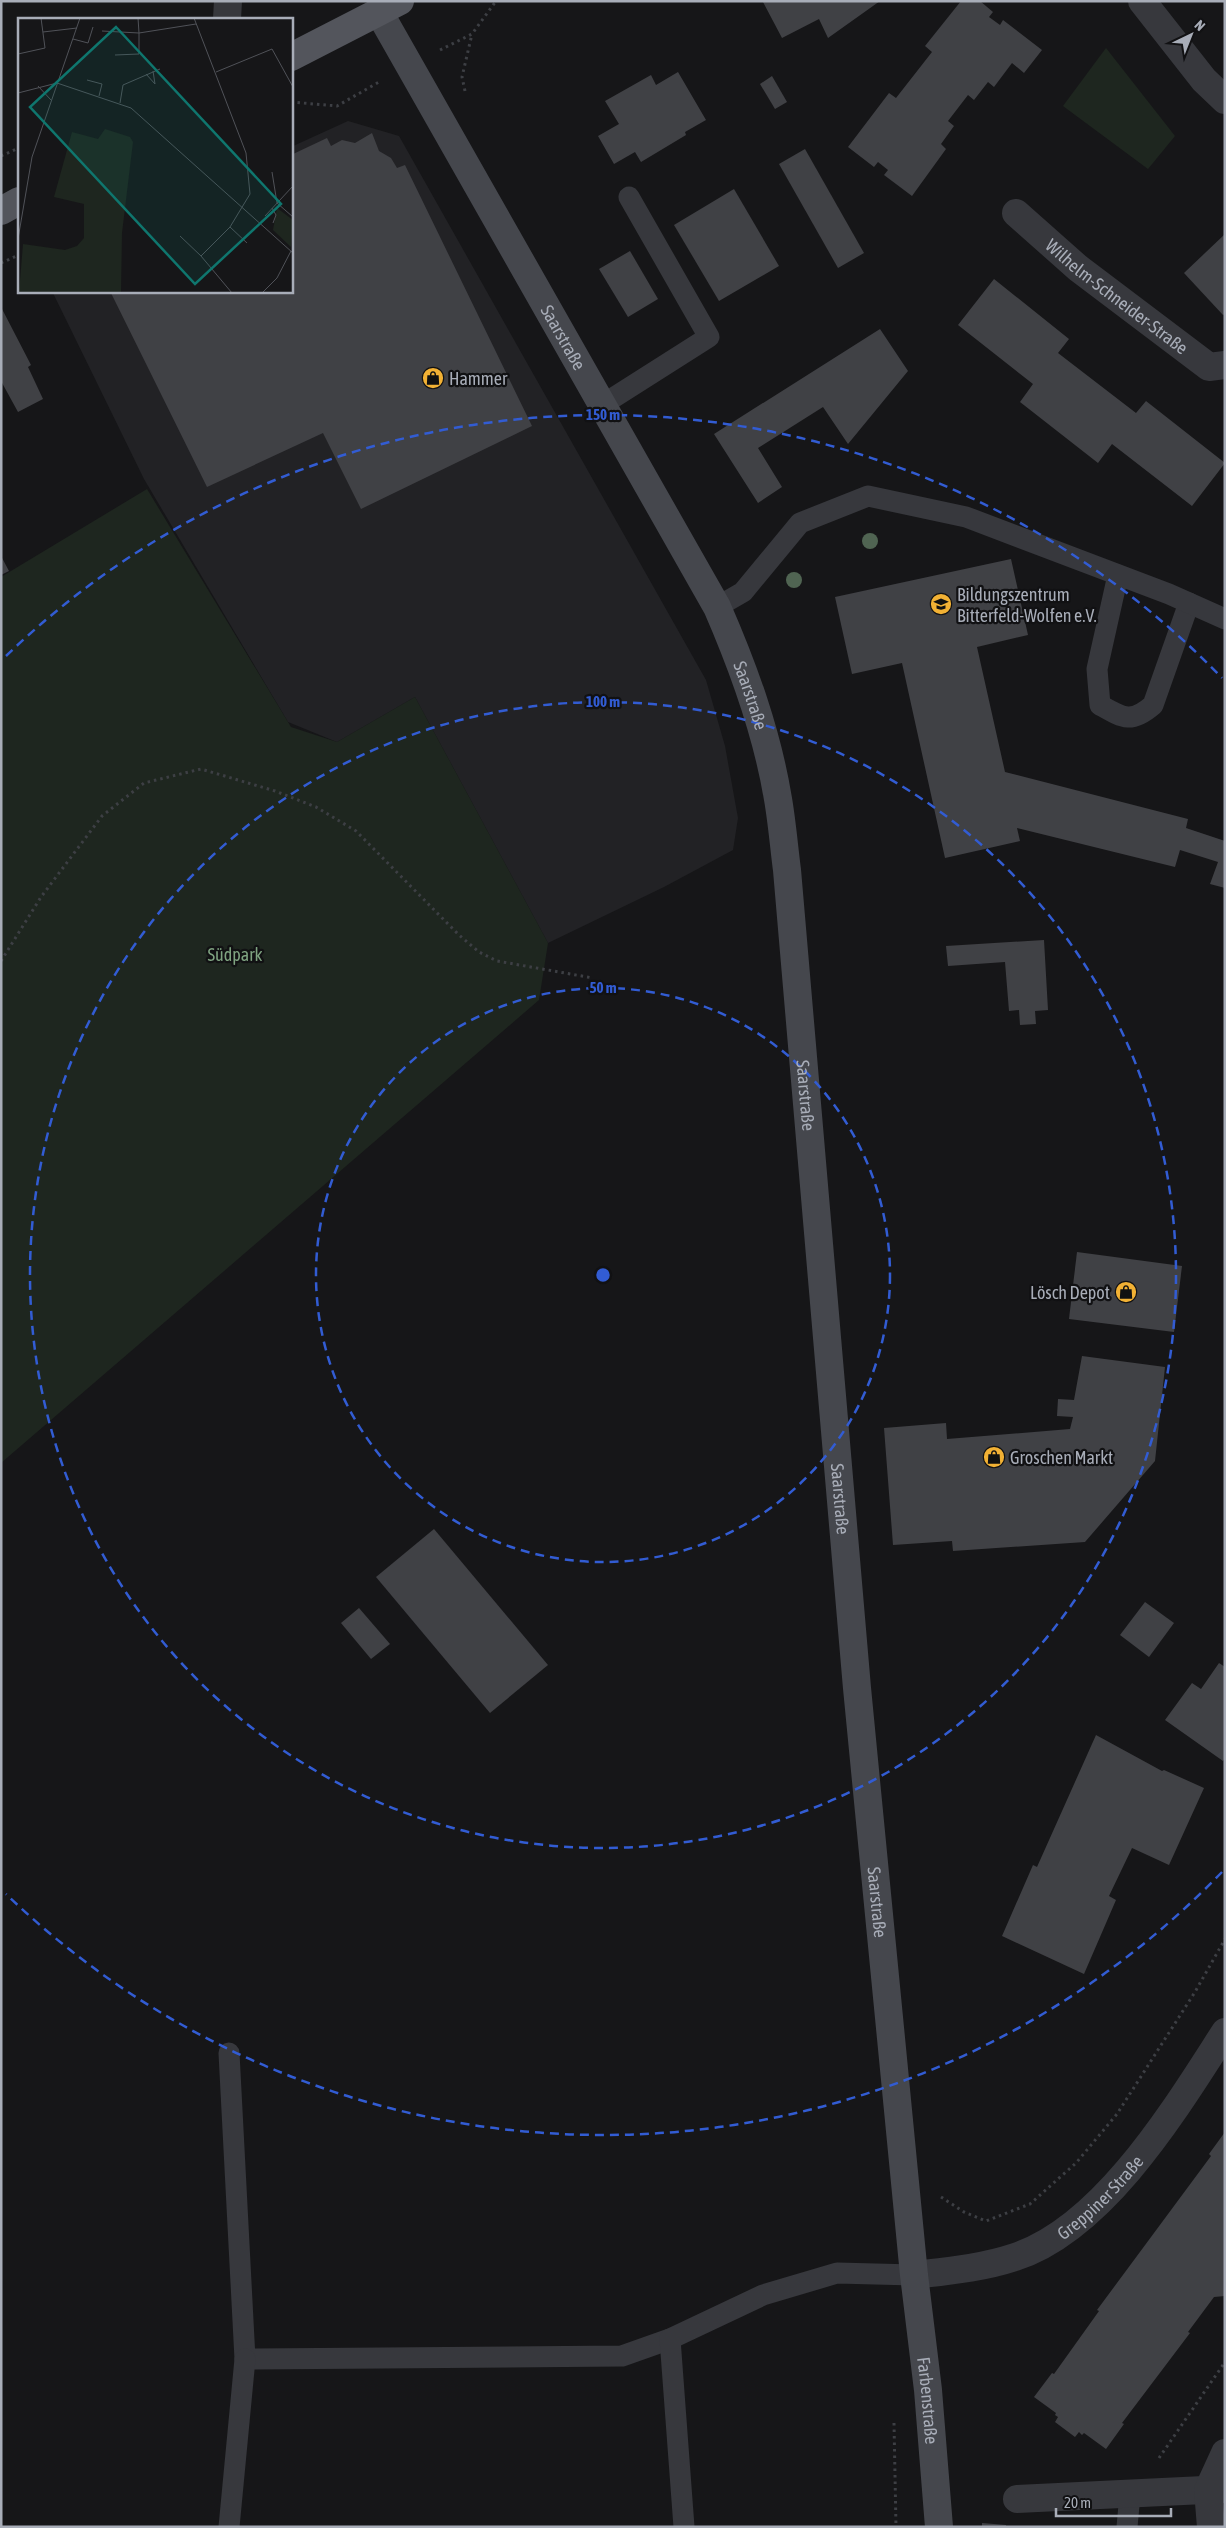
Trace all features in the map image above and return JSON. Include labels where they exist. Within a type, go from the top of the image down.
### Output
[{"type":"main road","points":[[292,56],[382,5]]},
{"type":"main road","points":[[1,211],[18,202]]},
{"type":"street","points":[[227,18],[228,1]]},
{"type":"street","points":[[1142,1],[1204,80],[1225,100]]},
{"type":"street","name":"Saarstraße","points":[[382,5],[410,66],[716,607],[738,656],[764,734],[778,799],[787,870],[857,1688],[914,2275]]},
{"type":"street","name":"Wilhelm-Schneider-Straße","points":[[1016,214],[1078,268],[1209,367],[1225,365]]},
{"type":"street","name":"Greppiner Straße","points":[[914,2275],[970,2269],[1017,2257],[1062,2234],[1100,2203],[1146,2148],[1225,2032]]},
{"type":"street","name":"Farbenstraße","points":[[914,2275],[928,2390],[939,2527]]},
{"type":"street","points":[[1211,2527],[1225,2453]]},
{"type":"street","points":[[1018,2499],[1217,2490]]},
{"type":"lane","points":[[602,405],[709,337],[628,197]]},
{"type":"lane","points":[[716,607],[742,592],[800,523],[868,496],[966,517],[1190,603],[1225,619]]},
{"type":"lane","points":[[1118,575],[1097,668],[1100,705],[1121,717],[1141,716],[1153,705],[1190,603]]},
{"type":"lane","points":[[229,2053],[245,2359],[229,2527]]},
{"type":"lane","points":[[245,2359],[622,2356],[670,2339],[763,2295],[836,2274],[914,2275]]},
{"type":"lane","points":[[670,2339],[684,2527]]},
{"type":"lane","points":[[1127,2527],[1132,2494]]},
{"type":"path","points":[[292,102],[337,106],[472,34],[496,1]]},
{"type":"path","points":[[1,156],[18,148]]},
{"type":"path","points":[[1,263],[18,255]]},
{"type":"path","points":[[1,961],[41,896],[102,816],[144,783],[201,769],[275,791],[316,807],[356,831],[459,936],[479,952],[497,961],[593,978]]},
{"type":"path","points":[[1132,2494],[1225,2362]]},
{"type":"shaded area","points":[[348,121],[399,136],[706,680],[725,746],[738,818],[733,850],[664,887],[548,943],[415,697],[337,742],[288,722],[144,479],[52,292],[292,292],[292,147]]},
{"type":"green space","points":[[1106,48],[1175,136],[1148,169],[1063,106]]},
{"type":"green space","name":"Südpark","points":[[147,489],[291,727],[337,742],[415,697],[548,943],[539,1000],[1,1463],[1,577]]},
{"type":"building","points":[[880,1],[828,38],[819,19],[782,38],[763,2]]},
{"type":"building","points":[[961,1],[980,1],[993,12],[989,17],[1000,25],[1003,20],[1042,50],[1024,73],[1012,63],[994,87],[988,82],[974,100],[968,95],[948,121],[954,126],[941,144],[946,149],[912,196],[884,175],[888,170],[878,162],[874,167],[848,147],[889,93],[896,98],[932,52],[925,46]]},
{"type":"building","points":[[678,72],[706,120],[685,132],[686,135],[641,162],[635,152],[614,164],[598,136],[619,124],[605,101],[651,75],[656,85]]},
{"type":"building","points":[[772,76],[787,102],[775,109],[760,84]]},
{"type":"building","points":[[372,133],[379,151],[391,158],[397,168],[405,165],[532,426],[361,509],[323,433],[207,487],[110,292],[292,292],[292,155],[327,138],[331,146],[342,140],[355,143]]},
{"type":"building","points":[[805,149],[864,253],[838,268],[779,164]]},
{"type":"building","points":[[734,189],[779,266],[719,301],[674,225]]},
{"type":"building","points":[[1225,234],[1225,314],[1223,315],[1184,273]]},
{"type":"building","points":[[630,251],[658,299],[628,317],[599,269]]},
{"type":"building","points":[[994,279],[1069,339],[1058,353],[1136,413],[1146,401],[1225,463],[1192,506],[1112,444],[1098,463],[1020,402],[1033,384],[958,325]]},
{"type":"building","points":[[1,307],[31,365],[28,367],[43,399],[18,412],[1,381]]},
{"type":"building","points":[[880,329],[908,371],[848,444],[823,407],[758,448],[782,487],[758,503],[714,434]]},
{"type":"building","points":[[1,556],[9,571],[1,575]]},
{"type":"building","points":[[1011,559],[1028,635],[977,647],[1005,772],[1188,819],[1186,828],[1225,841],[1225,888],[1210,884],[1218,862],[1180,850],[1175,867],[1017,828],[1020,841],[945,858],[902,663],[852,674],[835,597]]},
{"type":"building","points":[[1044,940],[1048,1010],[1035,1011],[1036,1024],[1020,1025],[1019,1010],[1009,1011],[1005,962],[948,966],[946,946]]},
{"type":"building","name":"Lösch Depot","points":[[1077,1252],[1182,1266],[1174,1332],[1069,1319]]},
{"type":"building","points":[[1082,1356],[1165,1367],[1155,1461],[1085,1542],[953,1551],[952,1541],[893,1545],[884,1428],[946,1423],[947,1439],[1070,1429],[1073,1417],[1057,1416],[1058,1399],[1074,1400]]},
{"type":"building","points":[[434,1529],[548,1665],[490,1713],[376,1577]]},
{"type":"building","points":[[1145,1602],[1174,1623],[1149,1657],[1120,1635]]},
{"type":"building","points":[[359,1608],[390,1644],[371,1659],[341,1623]]},
{"type":"building","points":[[1219,1663],[1225,1667],[1225,1758],[1223,1761],[1165,1720],[1192,1683],[1201,1689]]},
{"type":"building","points":[[1096,1735],[1162,1771],[1164,1770],[1204,1788],[1169,1865],[1132,1848],[1109,1896],[1116,1900],[1084,1974],[1002,1936],[1033,1865],[1037,1867]]},
{"type":"building","points":[[1225,2132],[1225,2296],[1214,2297],[1188,2332],[1190,2333],[1122,2423],[1124,2424],[1106,2449],[1084,2433],[1082,2435],[1079,2432],[1075,2437],[1055,2422],[1058,2417],[1055,2415],[1056,2413],[1034,2397],[1052,2373],[1054,2374],[1099,2311],[1097,2310],[1211,2156],[1209,2154]]},
{"type":"building","points":[[982,2523],[1006,2525],[1006,2527],[982,2527]]},
{"type":"place","name":"Hammer","points":[[433,378]]},
{"type":"place","name":"Bildungszentrum Bitterfeld-Wolfen e.V.","points":[[941,604]]},
{"type":"place","name":"Lösch Depot","points":[[1126,1292]]},
{"type":"place","name":"Groschen Markt","points":[[994,1457]]}]
